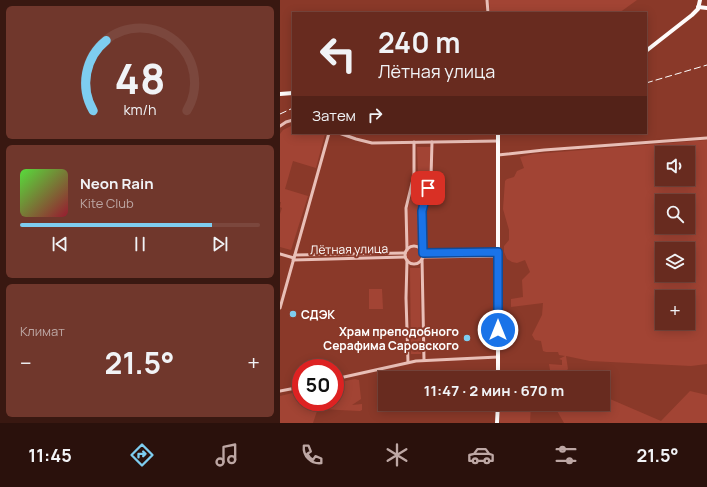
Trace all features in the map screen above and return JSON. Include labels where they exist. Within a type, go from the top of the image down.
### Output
[{"type":"main road","points":[[647,50],[692,16],[698,7],[700,0]]},
{"type":"main road","points":[[698,7],[707,8]]},
{"type":"main road","points":[[280,94],[292,93]]},
{"type":"main road","points":[[498,134],[498,371]]},
{"type":"main road","points":[[497,423],[498,411]]},
{"type":"street","points":[[487,0],[488,12]]},
{"type":"street","points":[[280,126],[292,120]]},
{"type":"street","points":[[280,308],[329,134]]},
{"type":"street","points":[[342,134],[356,139],[372,142],[498,140]]},
{"type":"street","points":[[498,155],[563,148],[707,138]]},
{"type":"street","points":[[408,362],[406,208],[414,175],[414,142]]},
{"type":"street","points":[[424,360],[422,211],[431,177],[432,142]]},
{"type":"street","points":[[406,255],[411,247],[416,246],[423,255]]},
{"type":"street","name":"Лётная улица","points":[[280,254],[294,258],[406,255]]},
{"type":"street","points":[[423,255],[498,254]]},
{"type":"street","points":[[406,255],[413,264],[419,263],[423,255]]},
{"type":"street","points":[[344,377],[408,362],[498,357]]},
{"type":"street","points":[[280,391],[292,389]]},
{"type":"shaded area","points":[[489,0],[637,0],[620,12],[490,12]]},
{"type":"shaded area","points":[[292,126],[292,134],[325,134],[316,168],[293,161],[285,189],[308,196],[291,250],[280,247],[280,214],[282,208],[280,207],[280,134],[283,130]]},
{"type":"shaded area","points":[[707,140],[707,364],[691,366],[590,361],[566,356],[568,369],[566,371],[550,370],[549,364],[562,365],[562,360],[559,359],[565,356],[559,355],[558,352],[543,351],[541,341],[535,340],[532,335],[542,315],[543,303],[511,307],[511,299],[523,297],[522,280],[530,272],[525,260],[517,263],[512,262],[507,259],[504,252],[504,246],[509,240],[509,230],[503,209],[505,181],[514,177],[517,171],[524,168],[520,157],[533,154]]},
{"type":"shaded area","points":[[417,147],[431,147],[430,179],[420,211],[421,245],[408,245],[407,214],[418,175]]},
{"type":"shaded area","points":[[414,247],[421,252],[422,255],[417,262],[414,263],[407,258],[406,255],[411,248]]},
{"type":"shaded area","points":[[410,268],[420,268],[421,354],[411,354]]},
{"type":"shaded area","points":[[369,289],[382,289],[383,309],[369,309]]},
{"type":"shaded area","points":[[355,379],[359,380],[361,399],[352,405],[362,404],[362,410],[344,410],[344,381]]},
{"type":"shaded area","points":[[690,391],[707,395],[707,423],[564,423],[557,411],[610,411],[610,399],[661,421]]},
{"type":"shaded area","points":[[292,393],[292,411],[317,411],[313,423],[280,423],[280,396]]},
{"type":"shaded area","points":[[500,411],[531,411],[530,423],[500,423]]},
{"type":"railway","points":[[647,83],[707,65]]},
{"type":"railway","points":[[280,114],[292,108]]},
{"type":"place","name":"СДЭК","points":[[293,314]]},
{"type":"place","name":"Храм преподобного Серафима Саровского","points":[[467,338]]},
{"type":"route","points":[[428,188],[422,211],[423,253],[498,252],[498,330]]}]
